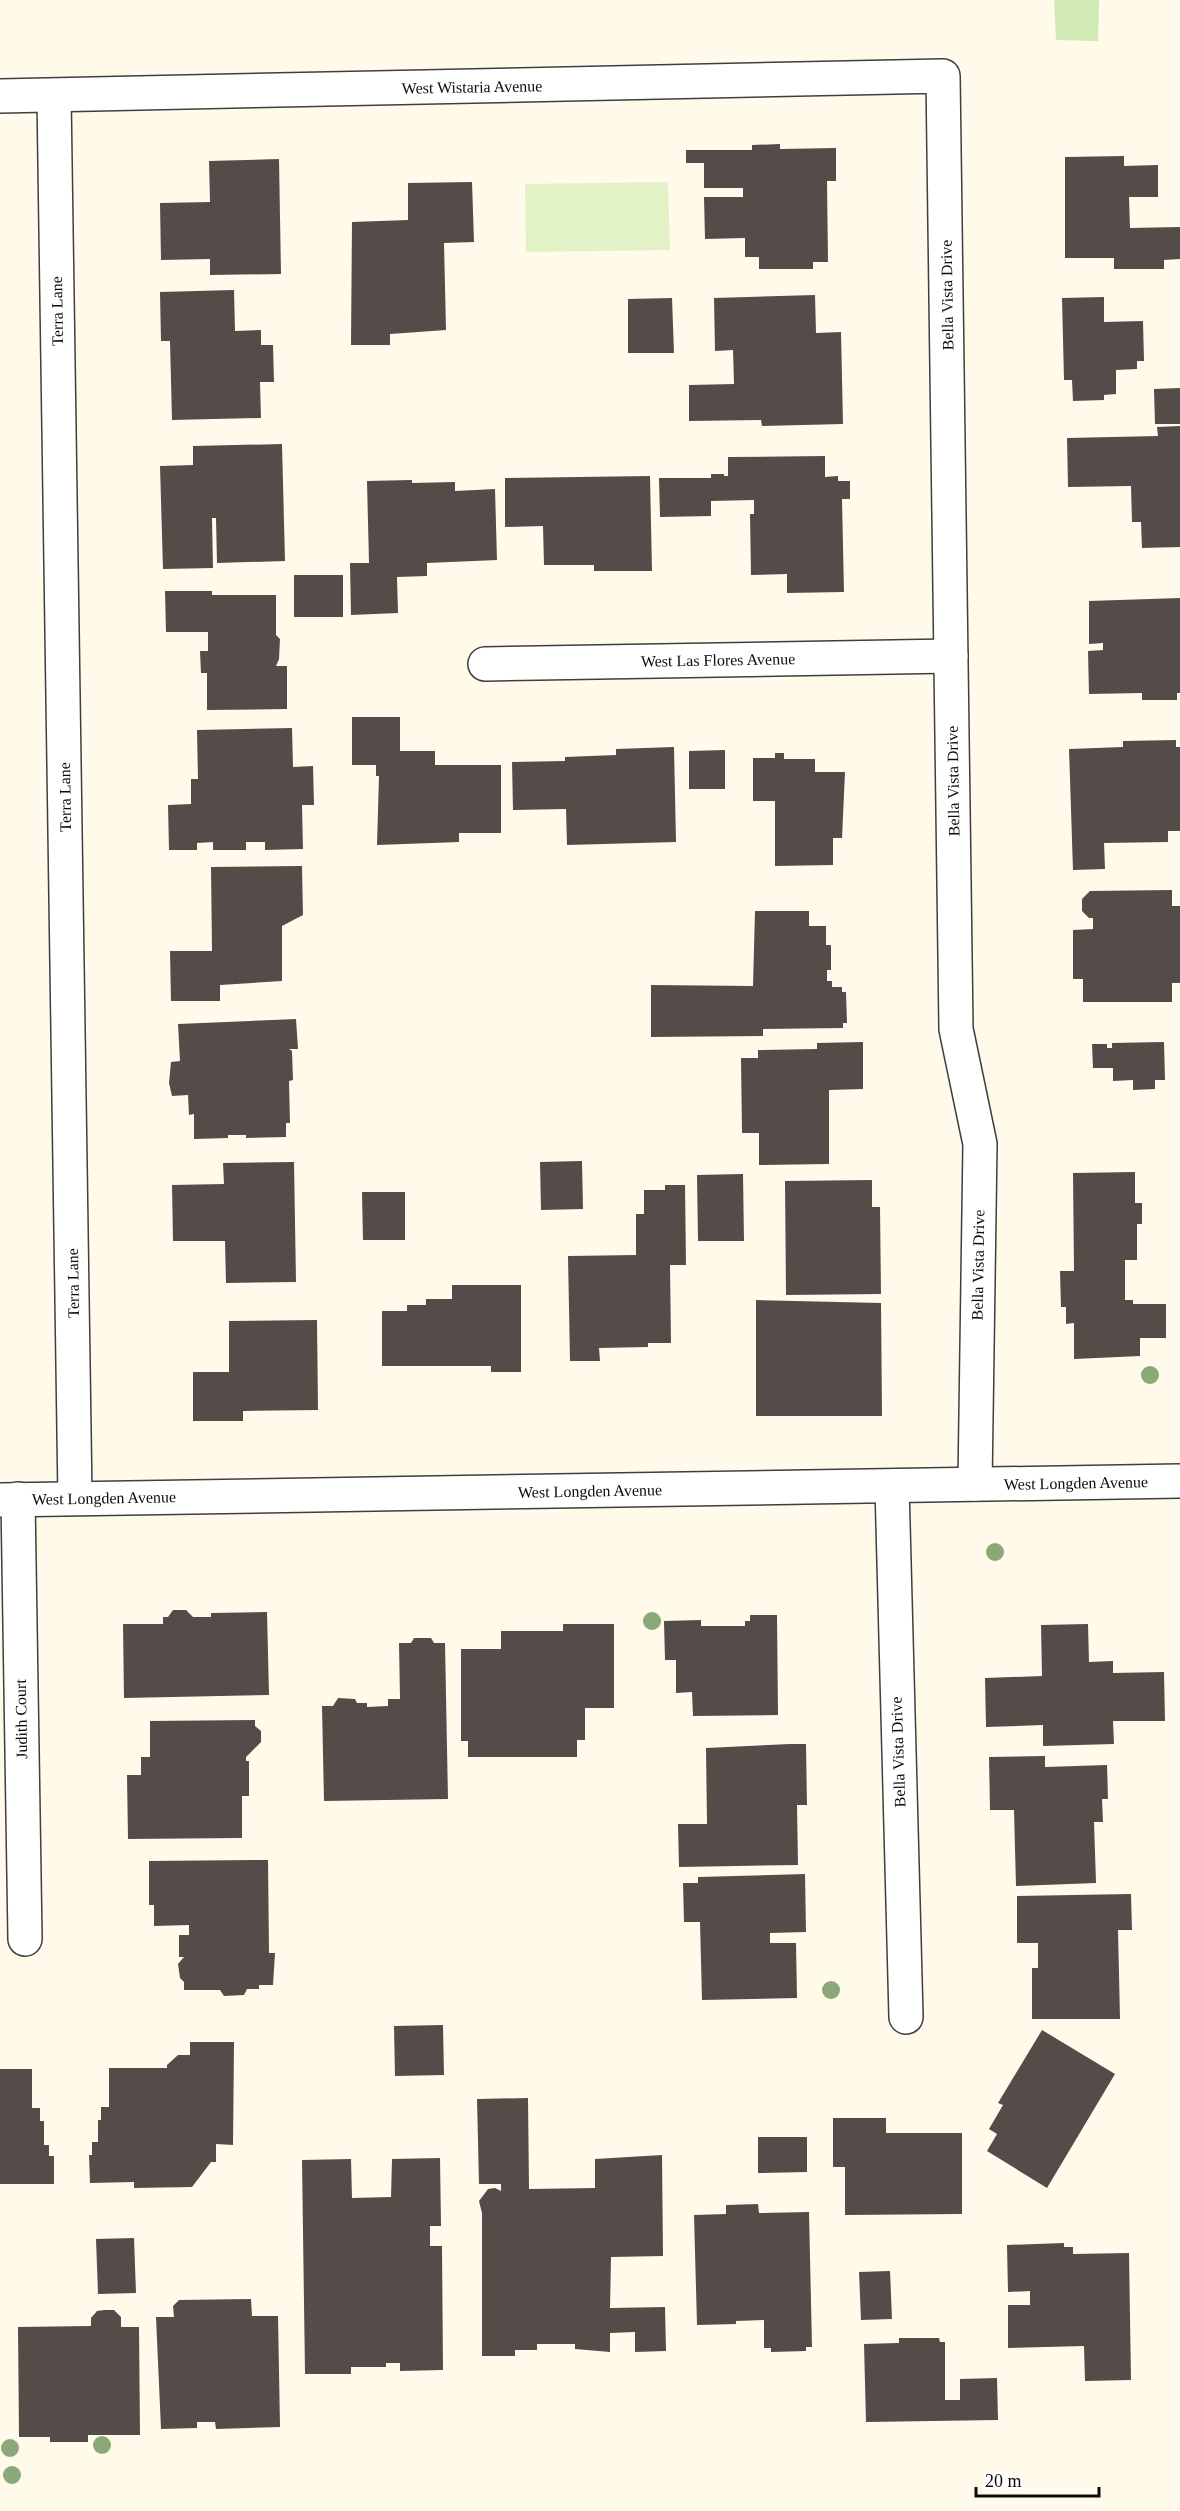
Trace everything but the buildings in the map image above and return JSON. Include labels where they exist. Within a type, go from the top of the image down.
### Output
[{"type":"street","name":"West Wistaria Avenue","points":[[0,96],[944,76]]},
{"type":"street","name":"Bella Vista Drive","points":[[944,76],[956,1029],[980,1144],[975,1484]]},
{"type":"street","name":"Terra Lane","points":[[54,96],[75,1498]]},
{"type":"street","name":"West Las Flores Avenue","points":[[485,664],[951,656]]},
{"type":"street","name":"West Longden Avenue","points":[[9,1499],[1180,1481]]},
{"type":"street","name":"Bella Vista Drive","points":[[891,1486],[906,2017]]},
{"type":"street","name":"Judith Court","points":[[9,1499],[25,1939]]},
{"type":"green space","points":[[1054,0],[1099,0],[1098,41],[1056,40]]},
{"type":"green space","points":[[668,182],[670,250],[526,252],[525,184]]}]
